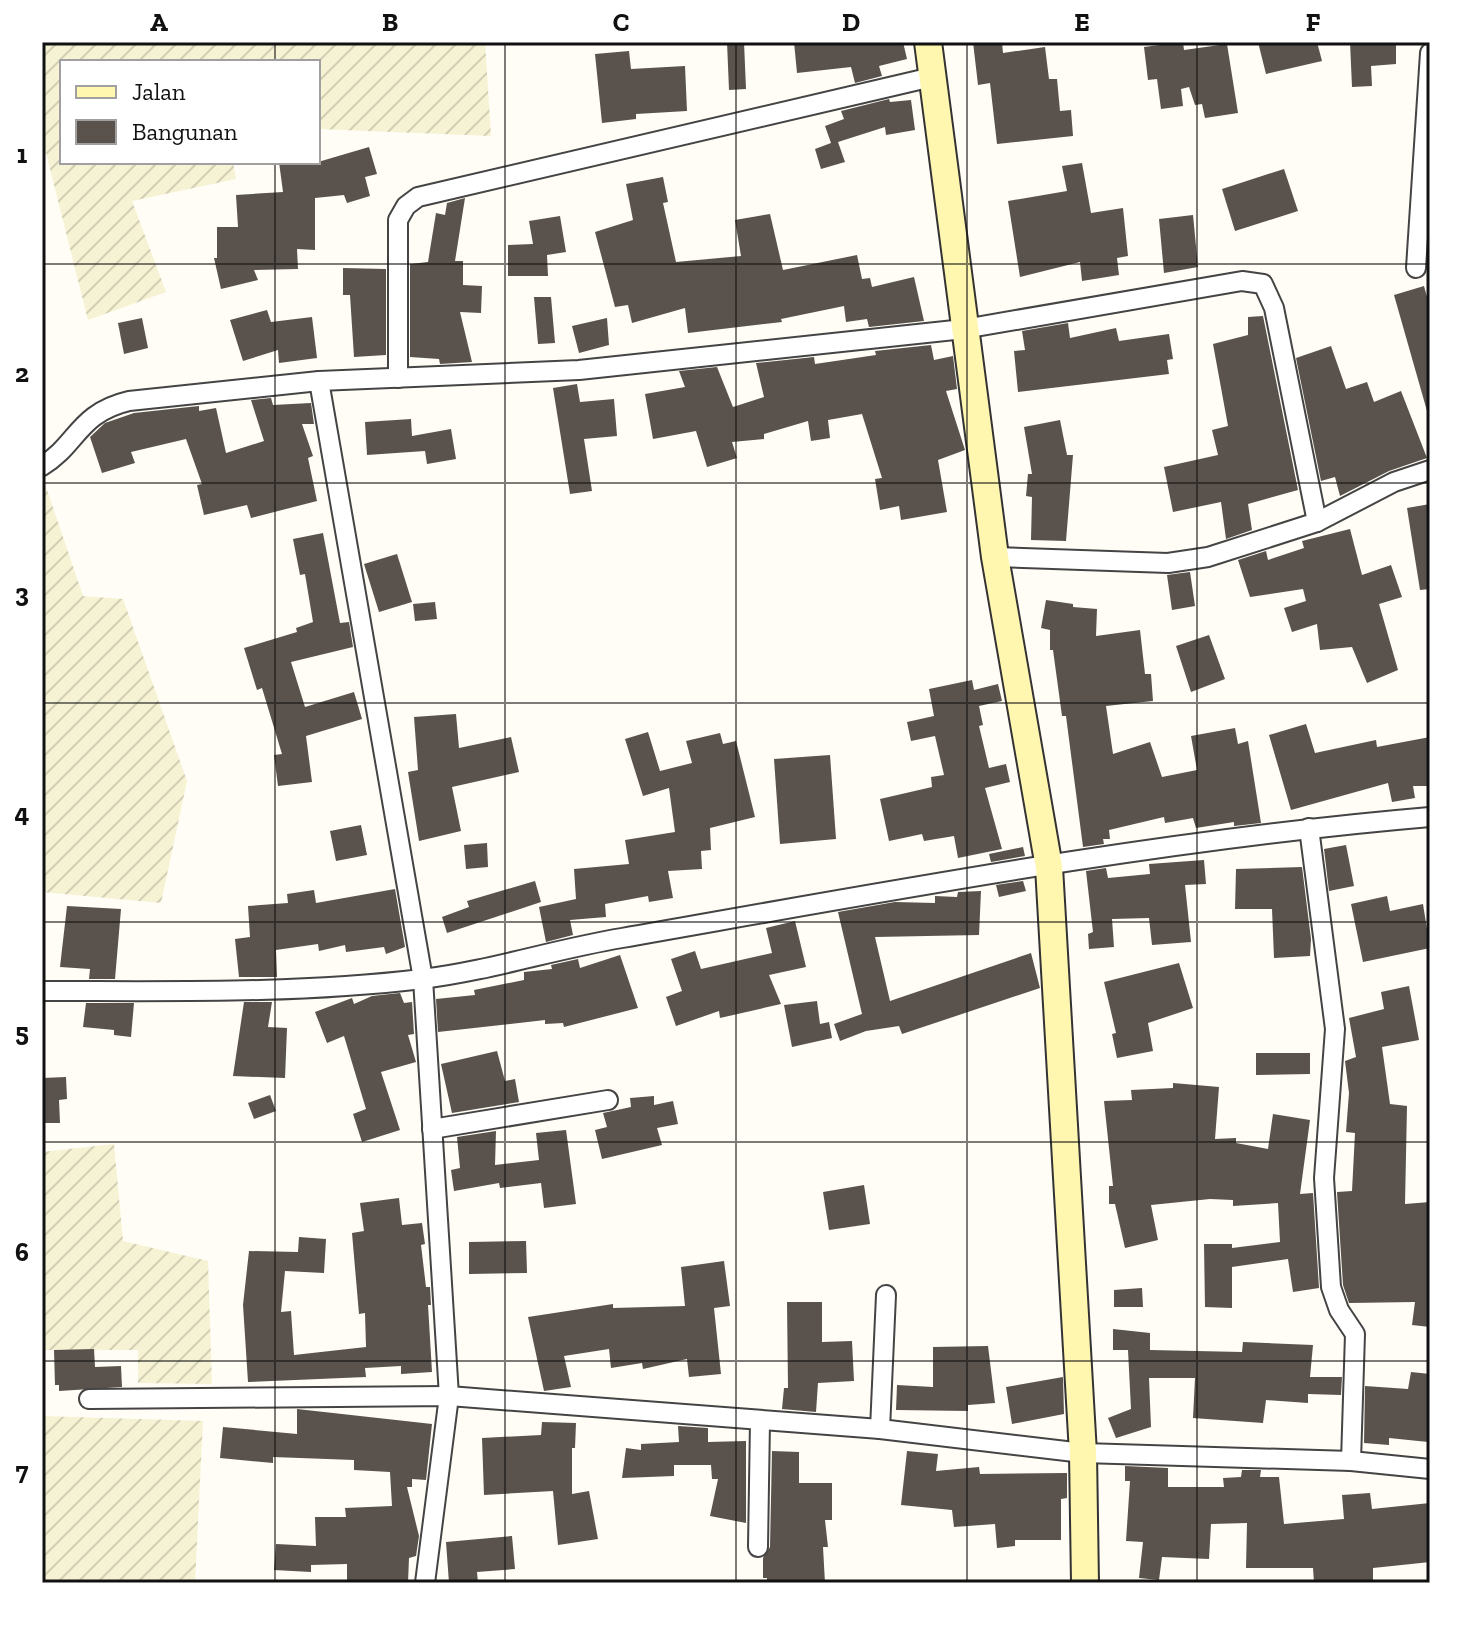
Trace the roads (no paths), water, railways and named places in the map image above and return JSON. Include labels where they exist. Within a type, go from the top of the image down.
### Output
[{"type":"street","points":[[928,42],[995,557],[1049,867],[1083,1453],[1085,1583]]},
{"type":"street","points":[[1416,268],[1430,53]]},
{"type":"street","points":[[398,378],[398,220],[406,206],[418,197],[932,77]]},
{"type":"street","points":[[42,466],[53,460],[90,418],[112,405],[319,381],[579,370],[964,329],[1242,281],[1263,284],[1274,308],[1317,522]]},
{"type":"street","points":[[319,381],[423,979],[449,1396],[425,1583]]},
{"type":"street","points":[[995,557],[1087,563],[1168,563],[1208,557],[1317,522],[1394,482],[1430,470]]},
{"type":"street","points":[[42,991],[221,991],[423,979],[617,939],[1049,867],[1309,828],[1430,817]]},
{"type":"street","points":[[1309,828],[1335,1029],[1324,1178],[1331,1287],[1339,1310],[1355,1334],[1351,1461]]},
{"type":"street","points":[[432,1129],[608,1100]]},
{"type":"street","points":[[880,1429],[886,1295]]},
{"type":"street","points":[[89,1399],[449,1396],[880,1429],[1083,1453],[1351,1461],[1430,1469]]},
{"type":"street","points":[[758,1547],[760,1421]]}]
